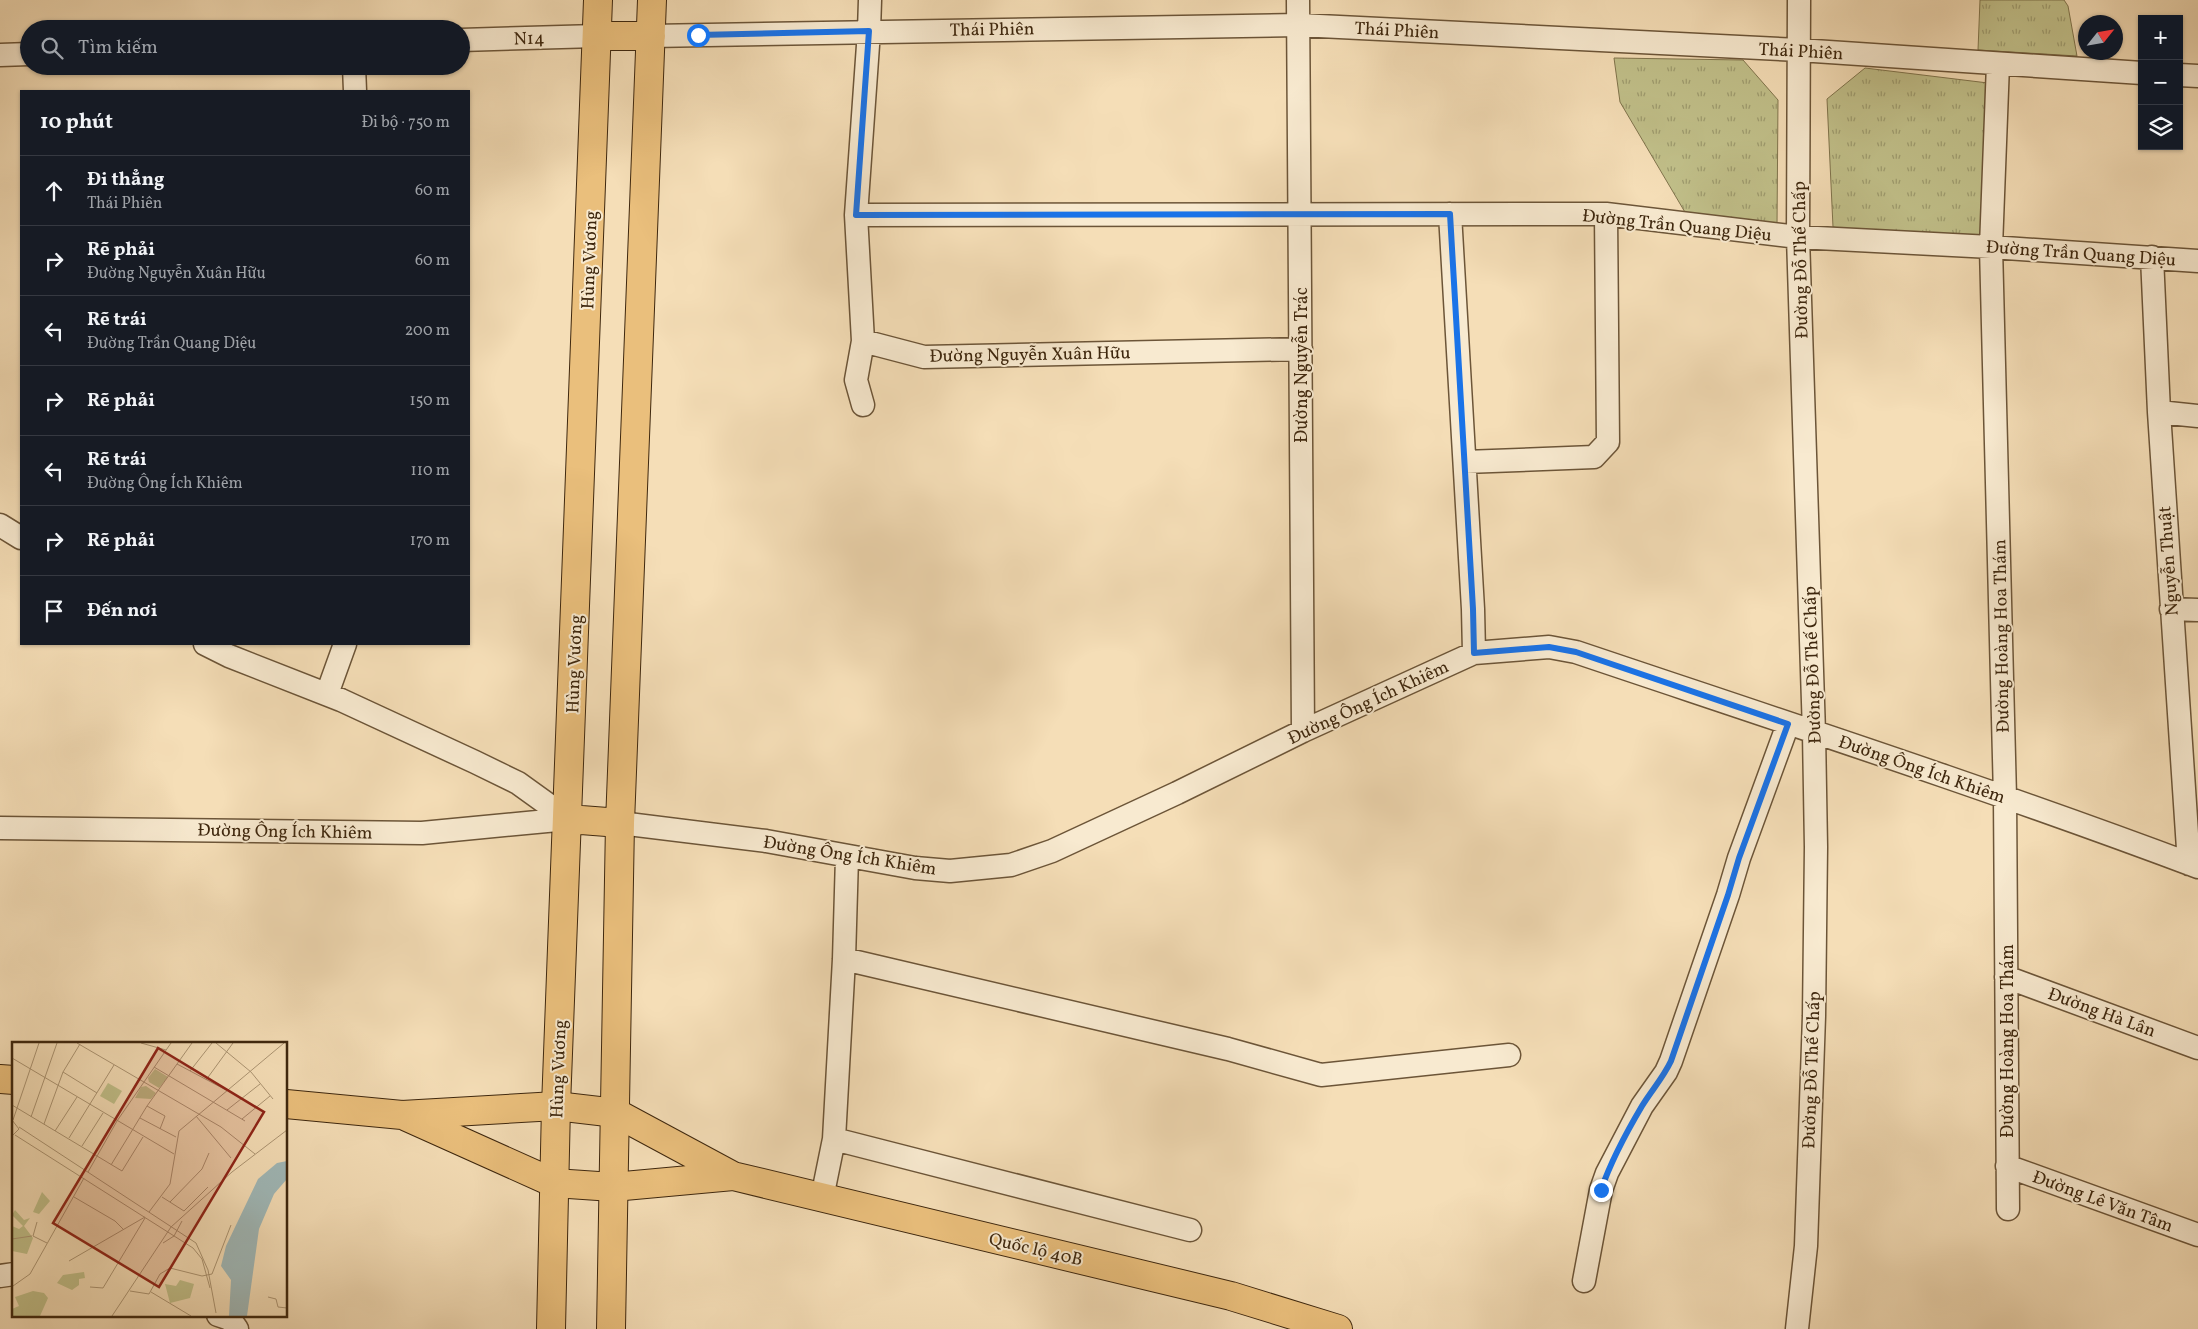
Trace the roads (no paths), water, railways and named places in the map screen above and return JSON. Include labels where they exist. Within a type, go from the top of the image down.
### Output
[{"type":"main road","name":"Hùng Vương","points":[[551,1329],[556,1106],[598,0]]},
{"type":"main road","points":[[611,1329],[620,823],[652,0]]},
{"type":"main road","points":[[597,36],[651,36]]},
{"type":"main road","points":[[568,819],[620,823]]},
{"type":"main road","points":[[288,1104],[402,1114],[556,1106],[616,1113],[734,1176]]},
{"type":"main road","points":[[402,1114],[554,1183],[613,1187],[734,1176]]},
{"type":"main road","name":"Quốc lộ 40B","points":[[734,1176],[1231,1296],[1338,1329]]},
{"type":"street","points":[[863,405],[856,380],[862,341],[856,215],[870,0]]},
{"type":"street","name":"Đường Nguyễn Trác","points":[[1298,0],[1303,731]]},
{"type":"street","name":"Đường Đỗ Thế Chấp","points":[[1797,1329],[1806,1246],[1814,1016],[1816,847],[1798,237],[1799,0]]},
{"type":"street","name":"Thái Phiên","points":[[651,36],[1298,25],[1799,50],[2138,73]]},
{"type":"street","name":"N14","points":[[470,40],[597,36]]},
{"type":"street","points":[[0,55],[20,54]]},
{"type":"street","name":"Đường Hoàng Hoa Thám","points":[[1998,64],[1991,247],[2005,798],[2008,1209]]},
{"type":"street","points":[[354,75],[354,90]]},
{"type":"street","points":[[2183,75],[2198,76]]},
{"type":"street","points":[[1450,214],[1474,653]]},
{"type":"street","points":[[1465,462],[1594,457],[1608,442],[1606,214]]},
{"type":"street","name":"Đường Trần Quang Diệu","points":[[856,215],[1606,214],[1798,237],[1991,247],[2198,261]]},
{"type":"street","name":"Nguyễn Thuật","points":[[2152,257],[2171,609],[2194,866]]},
{"type":"street","name":"Đường Nguyễn Xuân Hữu","points":[[862,341],[924,357],[1301,349]]},
{"type":"street","points":[[2159,412],[2198,416]]},
{"type":"street","points":[[0,525],[20,537]]},
{"type":"street","points":[[2171,609],[2198,610]]},
{"type":"street","points":[[207,645],[229,656],[327,694],[518,783],[568,819]]},
{"type":"street","points":[[327,694],[346,645]]},
{"type":"street","name":"Đường Ông Ích Khiêm","points":[[620,823],[766,841],[915,868],[950,871],[1011,865],[1070,842],[1177,793],[1303,731],[1474,653],[1549,647],[1576,652],[2005,798],[2194,866]]},
{"type":"street","points":[[1584,1281],[1601,1190],[1607,1173],[1642,1106],[1666,1072],[1671,1061],[1739,858],[1788,724]]},
{"type":"street","name":"Đường Ông Ích Khiêm","points":[[0,828],[422,833],[568,819]]},
{"type":"street","points":[[822,1198],[834,1138],[844,959],[847,857]]},
{"type":"street","points":[[844,959],[1228,1049],[1321,1075],[1509,1055]]},
{"type":"street","name":"Đường Hà Lân","points":[[2006,977],[2198,1048]]},
{"type":"street","points":[[834,1138],[1190,1230]]},
{"type":"street","name":"Đường Lê Văn Tâm","points":[[2007,1166],[2198,1235]]},
{"type":"street","points":[[220,1316],[230,1320],[238,1329]]}]
